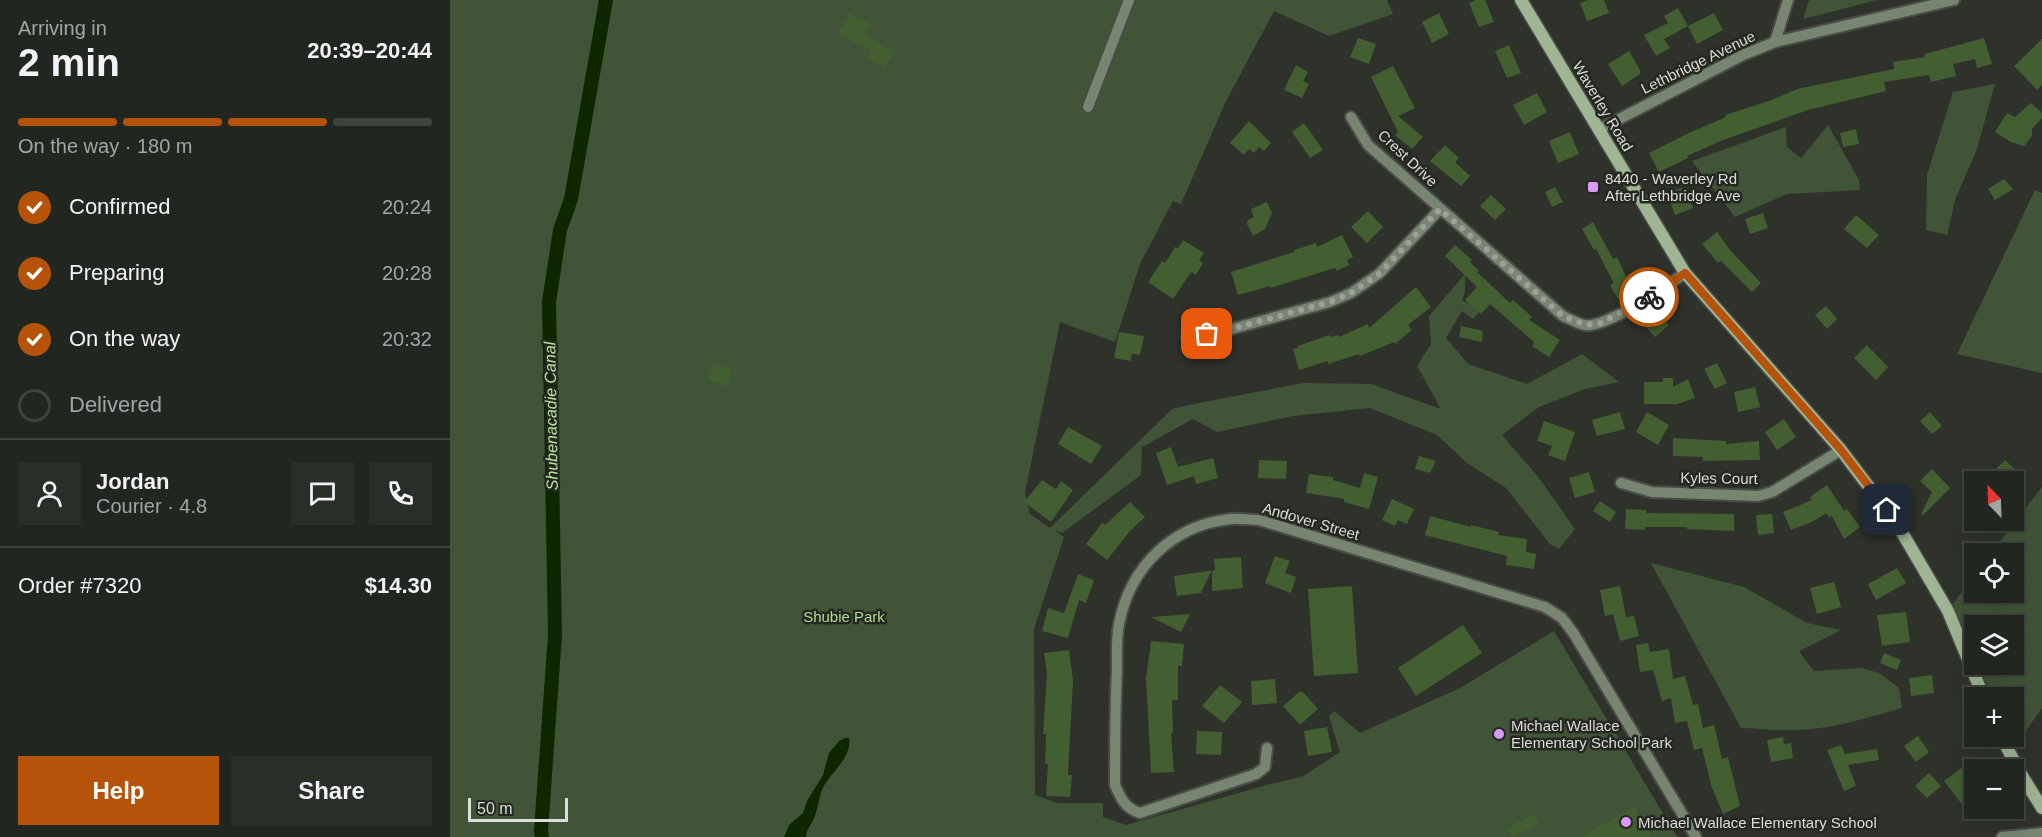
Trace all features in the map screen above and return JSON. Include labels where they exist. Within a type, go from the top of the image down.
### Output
[{"type":"main road","name":"Waverley Road","points":[[1521,0],[1685,273],[1841,450],[1877,495],[1925,570],[1947,611],[1979,687]]},
{"type":"main road","points":[[2007,747],[2042,808]]},
{"type":"street","points":[[1088,107],[1129,0]]},
{"type":"street","points":[[1775,42],[1788,0]]},
{"type":"street","name":"Lethbridge Avenue","points":[[1600,129],[1743,54],[1775,42],[1954,0]]},
{"type":"street","name":"Crest Drive","points":[[1350,117],[1368,145],[1563,316],[1586,325],[1601,323],[1643,301],[1685,273]]},
{"type":"street","points":[[1187,337],[1228,330],[1330,302],[1351,293],[1380,273],[1440,209]]},
{"type":"street","name":"Kyles Court","points":[[1621,483],[1652,492],[1758,496],[1780,488],[1841,450]]},
{"type":"street","name":"Andover Street","points":[[1267,748],[1265,767],[1256,774],[1140,813],[1130,810],[1123,803],[1115,785],[1118,625],[1128,595],[1137,575],[1149,559],[1165,544],[1212,523],[1232,519],[1259,520],[1545,607],[1562,618],[1574,634],[1696,837]]},
{"type":"street","points":[[2001,837],[2042,833]]},
{"type":"green space","name":"Shubie Park","points":[[450,0],[1387,0],[1393,14],[1329,36],[1274,11],[1225,103],[1181,204],[1173,201],[1140,264],[1115,342],[1060,322],[1025,493],[1030,514],[1050,528],[1172,409],[1303,383],[1371,384],[1441,409],[1417,366],[1431,344],[1429,316],[1465,274],[1465,292],[1462,300],[1481,310],[1473,319],[1462,311],[1446,338],[1468,364],[1527,384],[1582,354],[1619,382],[1585,389],[1539,407],[1502,435],[1539,478],[1575,529],[1559,549],[1550,544],[1506,488],[1467,463],[1437,435],[1370,408],[1293,416],[1217,432],[1193,419],[1142,447],[1141,475],[1062,533],[1054,530],[1064,537],[1034,629],[1035,795],[1058,803],[1103,803],[1103,817],[1126,825],[1302,777],[1340,752],[1329,716],[1334,711],[1360,733],[1460,688],[1554,631],[1677,837],[450,837]]},
{"type":"green space","points":[[1809,0],[1877,0],[1803,19]]},
{"type":"green space","points":[[1995,84],[1977,149],[1955,200],[1947,235],[1926,230],[1927,175],[1953,92]]},
{"type":"green space","points":[[1828,125],[1859,180],[1860,190],[1787,194],[1735,217],[1692,161],[1786,127],[1787,147],[1801,158]]},
{"type":"green space","points":[[2035,190],[2042,193],[2042,373],[1957,354]]},
{"type":"green space","points":[[2042,487],[2042,708],[2024,734],[2024,687],[1988,687],[1982,675],[2024,675],[2024,615],[1964,615],[1964,631],[1953,604],[1964,589],[1964,603],[2024,603],[2024,543],[1999,543],[2008,531],[2024,531],[2024,510]]},
{"type":"green space","points":[[1651,563],[1744,587],[1807,623],[1841,630],[1799,651],[1814,671],[1861,668],[1879,673],[1899,688],[1902,708],[1820,728],[1786,730],[1741,728]]},
{"type":"shaded area","points":[[849,738],[848,751],[823,788],[806,837],[784,837],[789,825],[803,813],[807,801],[823,775],[829,753],[839,741]]},
{"type":"building","points":[[1485,0],[1494,22],[1479,27],[1469,3]]},
{"type":"building","points":[[1588,0],[1604,0],[1609,13],[1587,21],[1580,3]]},
{"type":"building","points":[[1678,8],[1688,26],[1664,39],[1670,48],[1656,56],[1644,35],[1668,23],[1664,16]]},
{"type":"building","points":[[849,13],[872,25],[866,36],[894,51],[885,68],[867,58],[871,51],[838,34]]},
{"type":"building","points":[[1439,13],[1449,34],[1432,43],[1422,22]]},
{"type":"building","points":[[1714,13],[1723,30],[1697,44],[1688,26]]},
{"type":"building","points":[[1358,38],[1376,44],[1369,64],[1350,57]]},
{"type":"building","points":[[1984,38],[1992,64],[1977,68],[1975,59],[1953,64],[1956,76],[1931,82],[1929,75],[1884,82],[1886,91],[1808,110],[1723,140],[1659,172],[1649,153],[1726,117],[1725,115],[1797,89],[1894,69],[1893,62],[1925,57],[1925,54]]},
{"type":"building","points":[[2042,39],[2042,85],[2037,90],[2014,66]]},
{"type":"building","points":[[1509,45],[1521,73],[1507,78],[1495,51]]},
{"type":"building","points":[[1629,51],[1640,74],[1622,86],[1608,64]]},
{"type":"building","points":[[1296,65],[1308,72],[1303,81],[1309,84],[1302,98],[1284,90]]},
{"type":"building","points":[[1393,66],[1415,108],[1398,116],[1423,137],[1412,149],[1395,135],[1398,132],[1371,77]]},
{"type":"building","points":[[1537,93],[1547,112],[1524,125],[1513,105]]},
{"type":"building","points":[[2031,103],[2042,113],[2042,118],[2032,129],[2032,136],[2024,146],[2011,142],[1995,132],[2007,113],[2015,117]]},
{"type":"building","points":[[1249,121],[1271,143],[1264,151],[1259,147],[1254,153],[1249,149],[1244,155],[1230,143]]},
{"type":"building","points":[[1304,123],[1323,150],[1310,158],[1292,132]]},
{"type":"building","points":[[1856,129],[1859,144],[1843,147],[1840,133]]},
{"type":"building","points":[[1570,132],[1579,154],[1558,163],[1549,141]]},
{"type":"building","points":[[1445,145],[1459,158],[1455,162],[1470,176],[1461,186],[1430,161]]},
{"type":"building","points":[[2004,179],[2013,189],[1995,200],[1988,189]]},
{"type":"building","points":[[1555,187],[1563,202],[1552,207],[1545,192]]},
{"type":"building","points":[[1685,187],[1693,208],[1675,215],[1667,193]]},
{"type":"building","points":[[1491,195],[1506,209],[1495,220],[1480,206]]},
{"type":"building","points":[[1267,202],[1272,213],[1265,229],[1253,236],[1247,224],[1248,220],[1254,217],[1251,209]]},
{"type":"building","points":[[1368,211],[1383,227],[1367,243],[1351,227]]},
{"type":"building","points":[[1763,213],[1768,228],[1750,234],[1745,219]]},
{"type":"building","points":[[1856,215],[1879,235],[1867,248],[1844,229]]},
{"type":"building","points":[[1593,222],[1613,259],[1617,257],[1633,292],[1618,299],[1610,285],[1614,283],[1596,249],[1594,250],[1582,229]]},
{"type":"building","points":[[1717,232],[1731,251],[1761,283],[1752,292],[1721,261],[1718,263],[1702,244]]},
{"type":"building","points":[[1342,235],[1353,257],[1347,260],[1349,265],[1337,271],[1335,268],[1270,288],[1270,286],[1238,295],[1231,272],[1316,243],[1317,247]]},
{"type":"building","points":[[1183,240],[1204,253],[1199,261],[1203,263],[1196,275],[1191,272],[1173,299],[1148,282],[1162,261],[1165,263],[1175,247],[1178,248]]},
{"type":"building","points":[[1455,245],[1472,260],[1470,262],[1479,271],[1477,272],[1510,303],[1513,300],[1532,317],[1529,320],[1560,340],[1549,357],[1532,346],[1534,342],[1490,304],[1481,314],[1465,300],[1477,287],[1445,256]]},
{"type":"building","points":[[1416,287],[1431,307],[1408,325],[1412,330],[1395,344],[1394,342],[1360,356],[1359,354],[1328,364],[1328,361],[1299,370],[1293,349],[1329,335],[1330,337],[1339,335],[1339,337],[1368,324],[1369,328]]},
{"type":"building","points":[[1826,306],[1837,319],[1827,329],[1815,315]]},
{"type":"building","points":[[1652,307],[1669,325],[1655,337],[1638,319]]},
{"type":"building","points":[[1461,326],[1483,331],[1482,342],[1459,337]]},
{"type":"building","points":[[1119,332],[1144,336],[1140,355],[1132,354],[1131,361],[1114,358]]},
{"type":"building","points":[[1867,345],[1888,367],[1876,380],[1854,358]]},
{"type":"building","points":[[1717,363],[1727,383],[1715,389],[1704,369]]},
{"type":"building","points":[[713,364],[732,369],[728,386],[708,381]]},
{"type":"building","points":[[1663,378],[1673,378],[1673,387],[1688,379],[1695,398],[1674,405],[1644,404],[1644,382],[1663,382]]},
{"type":"building","points":[[1755,387],[1760,407],[1738,412],[1734,392]]},
{"type":"building","points":[[1620,412],[1625,429],[1597,436],[1592,420]]},
{"type":"building","points":[[1647,412],[1669,425],[1658,445],[1636,432]]},
{"type":"building","points":[[1930,412],[1942,426],[1932,434],[1920,421]]},
{"type":"building","points":[[1784,419],[1796,437],[1777,450],[1765,432]]},
{"type":"building","points":[[1544,421],[1575,432],[1565,461],[1548,455],[1552,446],[1537,441]]},
{"type":"building","points":[[1068,427],[1102,446],[1091,464],[1058,444]]},
{"type":"building","points":[[1673,438],[1726,441],[1726,444],[1759,441],[1760,460],[1703,461],[1703,457],[1673,456]]},
{"type":"building","points":[[1171,447],[1178,467],[1213,458],[1218,478],[1196,484],[1194,476],[1167,485],[1156,453]]},
{"type":"building","points":[[1419,456],[1436,461],[1430,473],[1415,469]]},
{"type":"building","points":[[1259,460],[1287,461],[1286,479],[1258,478]]},
{"type":"building","points":[[2005,460],[2016,470],[2015,471],[1994,471]]},
{"type":"building","points":[[1932,469],[1950,488],[1923,515],[1921,514],[1932,492],[1920,481]]},
{"type":"building","points":[[1589,472],[1595,492],[1575,498],[1569,478]]},
{"type":"building","points":[[1364,473],[1378,477],[1369,509],[1344,502],[1344,499],[1306,493],[1309,474],[1333,477],[1333,480],[1360,488]]},
{"type":"building","points":[[1042,480],[1056,489],[1061,481],[1073,490],[1051,522],[1024,502]]},
{"type":"building","points":[[1827,485],[1844,511],[1847,509],[1860,527],[1844,539],[1832,516],[1829,517],[1826,513],[1814,521],[1791,530],[1783,512],[1812,500],[1810,497]]},
{"type":"building","points":[[1392,499],[1414,509],[1407,524],[1398,520],[1395,526],[1382,520]]},
{"type":"building","points":[[1600,501],[1616,512],[1610,522],[1593,511]]},
{"type":"building","points":[[1130,502],[1145,517],[1130,531],[1107,560],[1086,544],[1102,523],[1105,525]]},
{"type":"building","points":[[1626,509],[1646,510],[1646,513],[1734,514],[1734,531],[1687,529],[1687,527],[1625,529]]},
{"type":"building","points":[[1772,514],[1774,533],[1758,535],[1756,515]]},
{"type":"building","points":[[1430,516],[1499,532],[1498,535],[1527,539],[1526,552],[1536,554],[1534,569],[1506,565],[1507,556],[1425,535]]},
{"type":"building","points":[[1275,556],[1290,561],[1285,573],[1296,577],[1291,593],[1265,583]]},
{"type":"building","points":[[1241,557],[1243,588],[1212,591],[1212,570],[1215,570],[1214,559]]},
{"type":"building","points":[[1897,568],[1906,583],[1876,600],[1868,584]]},
{"type":"building","points":[[1212,570],[1201,593],[1177,596],[1174,576]]},
{"type":"building","points":[[1078,574],[1094,580],[1086,603],[1079,600],[1068,638],[1042,631],[1048,608],[1064,613]]},
{"type":"building","points":[[1834,582],[1841,607],[1817,614],[1810,588]]},
{"type":"building","points":[[1352,586],[1358,673],[1314,676],[1308,589]]},
{"type":"building","points":[[1620,586],[1626,617],[1634,616],[1639,636],[1620,641],[1613,614],[1605,616],[1600,590]]},
{"type":"building","points":[[1906,612],[1910,642],[1882,646],[1877,615]]},
{"type":"building","points":[[1190,614],[1181,632],[1151,617]]},
{"type":"building","points":[[1463,625],[1482,653],[1416,696],[1398,668]]},
{"type":"building","points":[[1151,641],[1184,644],[1182,666],[1178,666],[1178,700],[1172,700],[1173,733],[1171,733],[1174,772],[1151,773],[1146,678]]},
{"type":"building","points":[[1648,643],[1650,652],[1669,649],[1673,679],[1685,676],[1693,705],[1698,704],[1703,728],[1714,725],[1722,759],[1728,757],[1740,806],[1723,814],[1712,788],[1702,748],[1694,750],[1687,721],[1675,723],[1671,698],[1662,701],[1653,670],[1640,672],[1636,645]]},
{"type":"building","points":[[1069,650],[1073,680],[1068,775],[1072,775],[1070,797],[1046,796],[1048,764],[1045,764],[1046,734],[1043,734],[1047,673],[1044,653]]},
{"type":"building","points":[[1884,653],[1901,660],[1897,670],[1880,663]]},
{"type":"building","points":[[1932,675],[1934,693],[1911,696],[1909,678]]},
{"type":"building","points":[[1275,679],[1277,703],[1252,705],[1251,681]]},
{"type":"building","points":[[1220,685],[1242,702],[1224,723],[1202,706]]},
{"type":"building","points":[[1299,692],[1303,692],[1318,709],[1300,725],[1283,706]]},
{"type":"building","points":[[1327,727],[1332,752],[1308,756],[1304,731]]},
{"type":"building","points":[[1197,731],[1222,732],[1221,755],[1196,754]]},
{"type":"building","points":[[1918,736],[1929,752],[1916,762],[1904,746]]},
{"type":"building","points":[[1783,737],[1784,744],[1791,743],[1793,758],[1771,762],[1767,740]]},
{"type":"building","points":[[1841,745],[1845,754],[1877,749],[1879,760],[1848,765],[1856,786],[1844,791],[1827,750]]},
{"type":"building","points":[[1963,767],[1964,807],[1944,781]]},
{"type":"building","points":[[1929,773],[1941,786],[1927,798],[1915,786]]},
{"type":"building","name":"Michael Wallace Elementary School","points":[[1634,806],[1652,837],[1582,837]]},
{"type":"building","points":[[1534,814],[1539,824],[1512,837],[1507,828]]},
{"type":"waterway","name":"Shubenacadie Canal","points":[[542,837],[555,635],[549,302],[560,230],[571,199],[606,0]]},
{"type":"way so far","points":[[1207,334],[1330,302],[1351,293],[1380,273],[1440,209],[1563,316],[1586,325],[1601,323],[1649,297]]},
{"type":"place","name":"8440 - Waverley Rd After Lethbridge Ave","points":[[1593,187]]},
{"type":"place","name":"Michael Wallace Elementary School Park","points":[[1499,734]]},
{"type":"place","name":"Michael Wallace Elementary School","points":[[1626,822]]},
{"type":"route","points":[[1649,297],[1685,273],[1841,450],[1887,510]]}]
